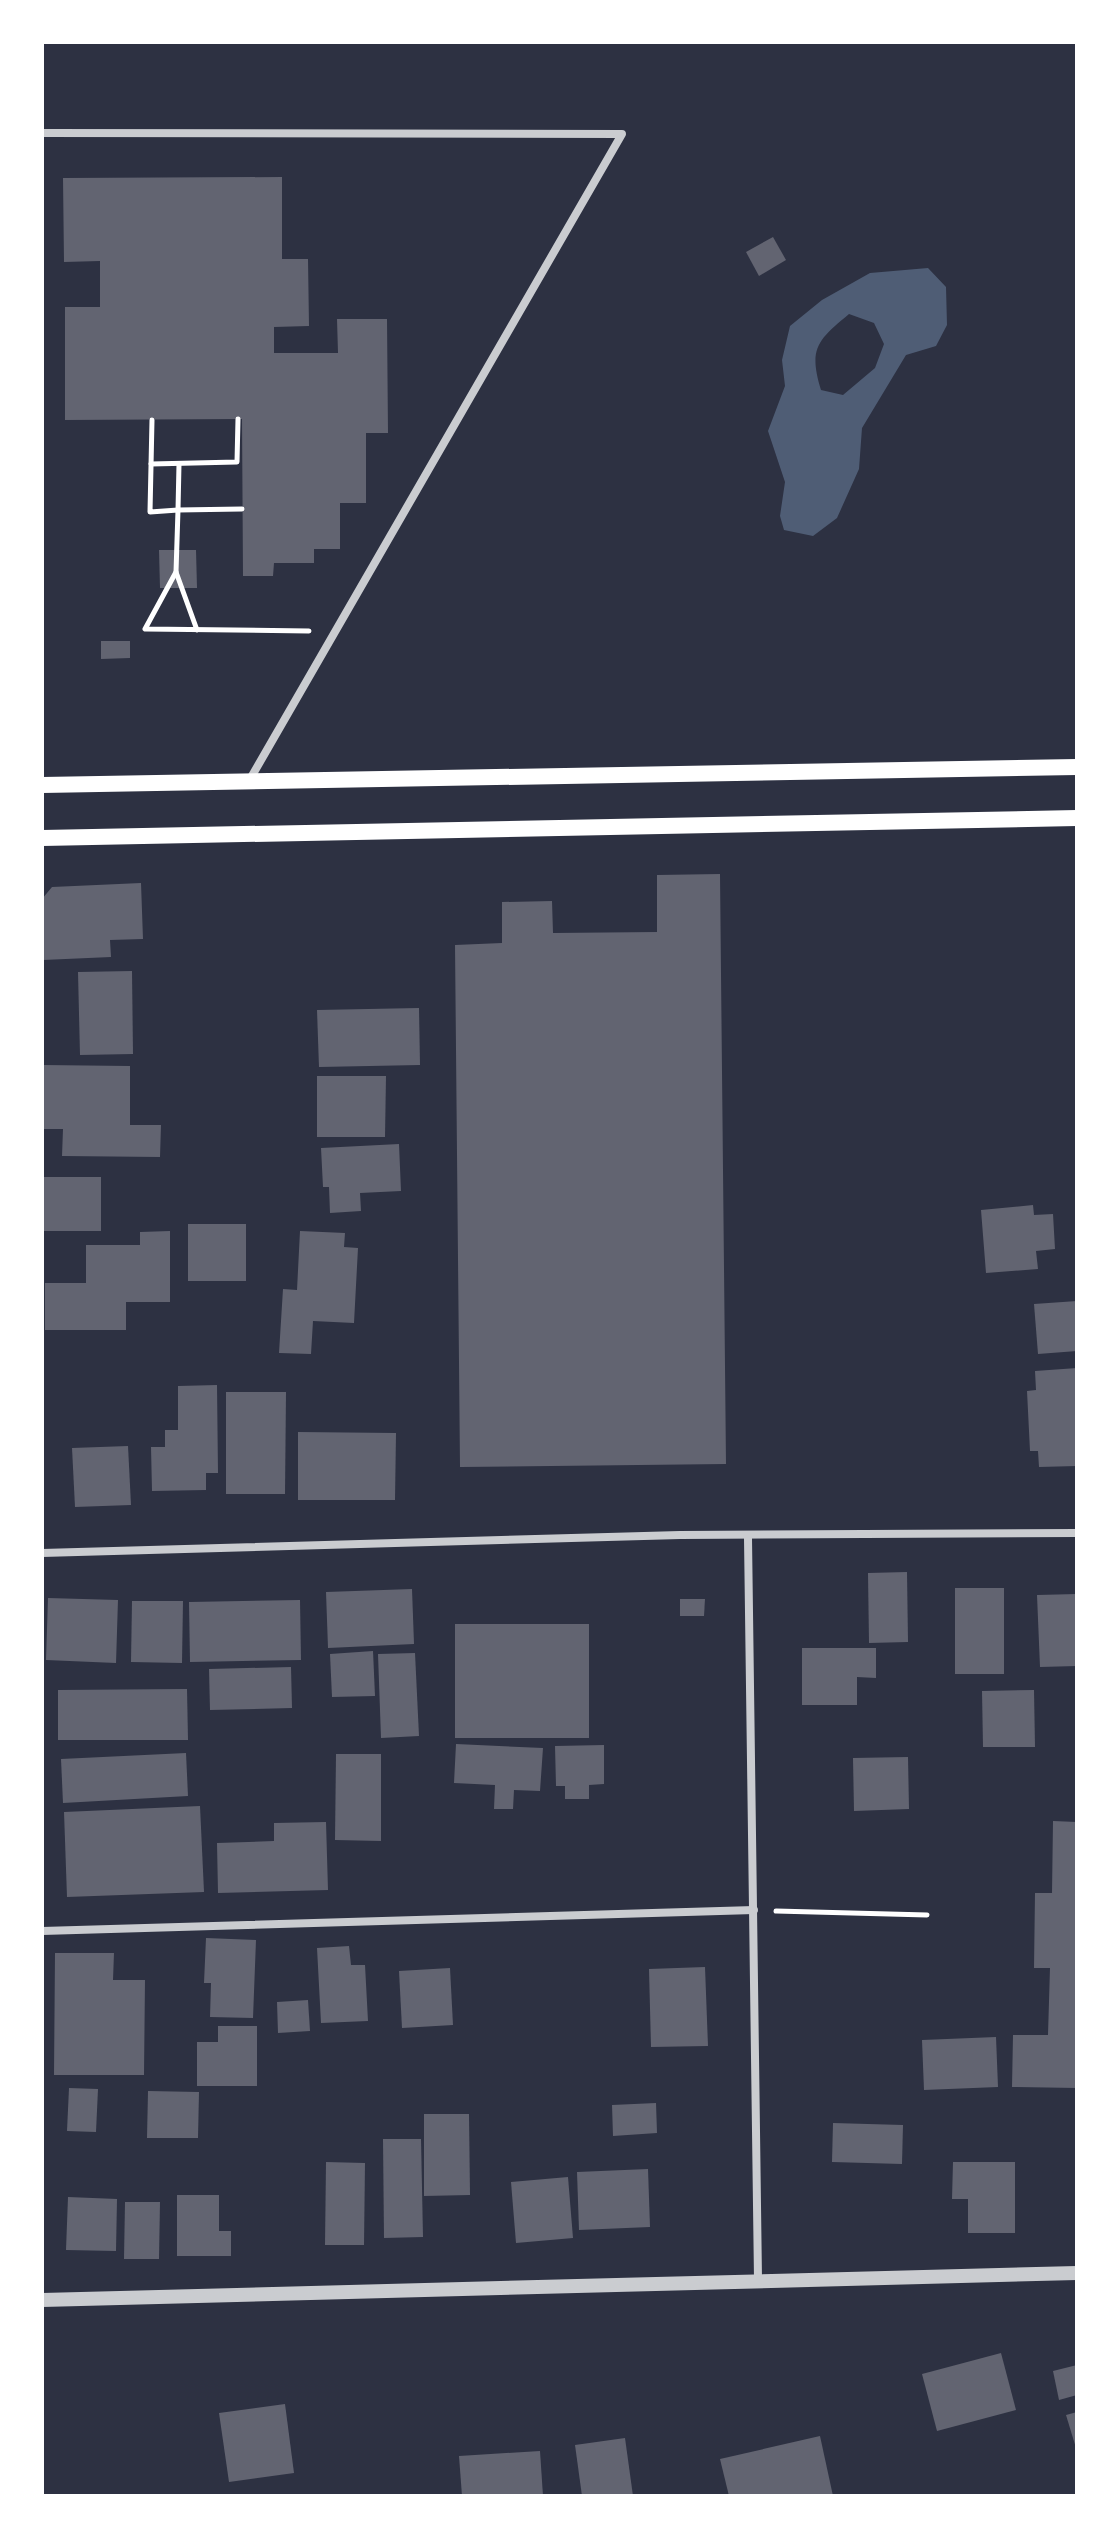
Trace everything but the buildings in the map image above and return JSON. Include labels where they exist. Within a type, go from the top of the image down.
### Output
[{"type":"main road","points":[[42,785],[1077,767]]},
{"type":"main road","points":[[42,838],[1077,818]]},
{"type":"street","points":[[42,133],[622,134],[249,781]]},
{"type":"street","points":[[42,1553],[680,1535],[748,1538],[1077,1533]]},
{"type":"street","points":[[748,1538],[758,2279]]},
{"type":"street","points":[[42,1931],[754,1910]]},
{"type":"street","points":[[42,2300],[1077,2273]]},
{"type":"path","points":[[151,464],[237,462],[238,419]]},
{"type":"path","points":[[152,420],[150,512],[242,509]]},
{"type":"path","points":[[179,464],[176,572],[197,630]]},
{"type":"path","points":[[176,572],[145,629],[309,632],[317,620]]},
{"type":"path","points":[[754,1910],[927,1915]]},
{"type":"water","points":[[928,268],[946,287],[947,325],[936,346],[906,355],[862,428],[859,469],[837,518],[813,536],[784,530],[780,516],[785,482],[768,431],[785,386],[782,360],[790,326],[822,300],[870,273]],"holes":[[[849,314],[874,323],[884,344],[875,368],[843,395],[821,390],[816,354],[823,338]]]}]
